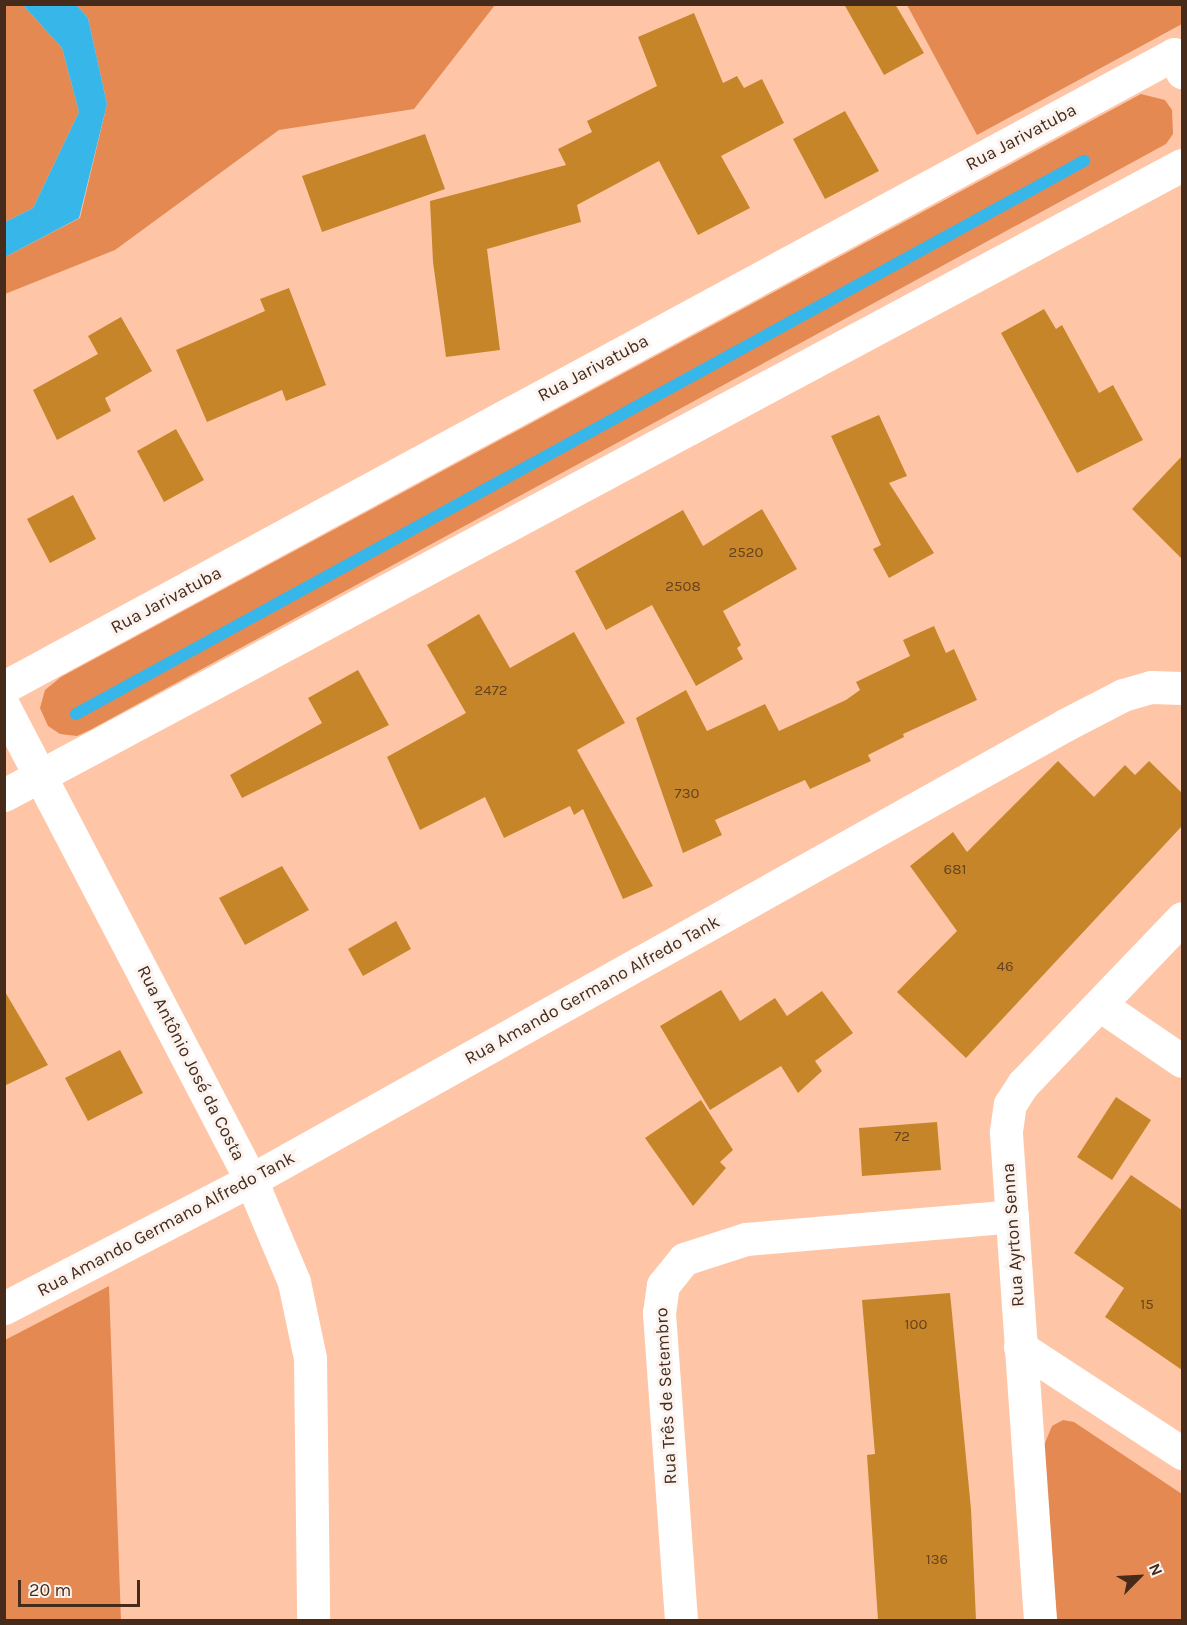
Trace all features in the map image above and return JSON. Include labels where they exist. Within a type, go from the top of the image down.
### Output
[{"type":"street","name":"Rua Jarivatuba","points":[[4,687],[1180,59]]},
{"type":"street","points":[[4,795],[1182,165]]},
{"type":"street","name":"Rua Amando Germano Alfredo Tank","points":[[4,1308],[251,1180],[1074,720],[1123,695],[1151,687],[1182,688]]},
{"type":"street","name":"Rua Antônio José da Costa","points":[[4,707],[251,1180],[294,1282],[310,1358],[313,1620]]},
{"type":"street","name":"Rua Ayrton Senna","points":[[1040,1620],[1006,1131],[1010,1104],[1023,1084],[1182,918]]},
{"type":"street","points":[[1100,1005],[1182,1061]]},
{"type":"street","name":"Rua Três de Setembro","points":[[681,1620],[659,1313],[663,1285],[684,1259],[746,1239],[1012,1216]]},
{"type":"street","points":[[1020,1347],[1182,1453]]},
{"type":"shaded area","points":[[5,5],[23,5],[62,48],[79,112],[33,208],[5,222]]},
{"type":"shaded area","points":[[76,5],[495,5],[414,109],[279,130],[115,250],[5,294],[5,257],[80,218],[107,104],[88,18]]},
{"type":"shaded area","points":[[907,5],[1182,5],[1182,24],[977,135]]},
{"type":"shaded area","points":[[1141,94],[1165,100],[1172,110],[1173,134],[1166,144],[90,730],[77,736],[60,734],[48,726],[40,708],[45,690],[61,677]]},
{"type":"shaded area","points":[[109,1286],[121,1620],[5,1620],[5,1340]]},
{"type":"shaded area","points":[[1063,1420],[1074,1422],[1182,1494],[1182,1620],[1057,1620],[1042,1450],[1052,1426]]},
{"type":"water","points":[[23,5],[76,5],[88,18],[107,104],[79,218],[5,257],[5,222],[33,208],[79,112],[62,48]]},
{"type":"building","points":[[844,4],[895,4],[924,53],[884,75]]},
{"type":"building","points":[[694,13],[723,83],[737,76],[744,88],[762,79],[784,123],[721,156],[750,208],[698,235],[659,161],[577,205],[581,222],[487,249],[500,350],[446,357],[433,262],[430,201],[566,165],[558,149],[592,132],[587,121],[657,86],[638,37]]},
{"type":"building","points":[[845,111],[879,171],[825,199],[793,139]]},
{"type":"building","points":[[425,134],[445,189],[322,232],[302,176]]},
{"type":"building","points":[[289,288],[326,385],[286,401],[282,390],[207,422],[176,350],[265,311],[260,299]]},
{"type":"building","points":[[1044,309],[1056,329],[1062,325],[1099,393],[1113,385],[1143,440],[1077,473],[1001,333]]},
{"type":"building","points":[[121,317],[152,371],[105,398],[111,411],[57,440],[33,390],[98,354],[88,336]]},
{"type":"building","points":[[879,415],[907,476],[889,483],[934,553],[889,578],[873,549],[881,545],[831,436]]},
{"type":"building","points":[[176,429],[204,480],[164,502],[137,451]]},
{"type":"building","points":[[1182,456],[1182,559],[1132,509]]},
{"type":"building","points":[[73,495],[96,539],[50,563],[27,519]]},
{"type":"building","points":[[762,509],[797,569],[723,611],[741,645],[737,648],[743,659],[696,686],[652,605],[606,630],[575,571],[683,510],[703,546]]},
{"type":"building","points":[[479,614],[510,668],[574,632],[625,723],[577,750],[653,886],[623,899],[583,809],[574,815],[570,806],[504,838],[485,797],[420,830],[387,757],[466,713],[427,645]]},
{"type":"building","points":[[934,626],[946,653],[954,649],[977,700],[903,734],[904,737],[868,755],[871,761],[810,789],[805,780],[715,820],[722,835],[683,853],[636,718],[686,690],[707,731],[765,704],[779,731],[846,700],[860,690],[856,682],[910,656],[903,640]]},
{"type":"building","points":[[358,670],[389,725],[242,798],[230,775],[322,723],[308,698]]},
{"type":"building","points":[[1058,761],[1094,797],[1125,765],[1135,775],[1149,761],[1182,793],[1182,826],[966,1058],[897,992],[957,931],[910,866],[953,832],[967,852]]},
{"type":"building","points":[[282,866],[309,910],[245,945],[219,898]]},
{"type":"building","points":[[396,921],[411,949],[363,976],[348,949]]},
{"type":"building","points":[[4,990],[48,1065],[4,1086]]},
{"type":"building","points":[[721,990],[740,1021],[775,998],[787,1016],[822,991],[853,1033],[815,1061],[822,1071],[798,1093],[781,1066],[710,1110],[660,1026]]},
{"type":"building","points":[[120,1050],[143,1093],[88,1121],[65,1078]]},
{"type":"building","points":[[1116,1097],[1151,1120],[1112,1180],[1077,1157]]},
{"type":"building","points":[[701,1100],[733,1150],[720,1162],[726,1168],[693,1206],[645,1138]]},
{"type":"building","points":[[937,1122],[941,1170],[862,1176],[859,1128]]},
{"type":"building","points":[[1131,1175],[1182,1210],[1182,1370],[1105,1317],[1124,1288],[1074,1253]]},
{"type":"building","points":[[950,1293],[971,1509],[976,1620],[878,1620],[867,1455],[875,1454],[862,1300]]},
{"type":"waterway","points":[[76,714],[1084,161]]}]
